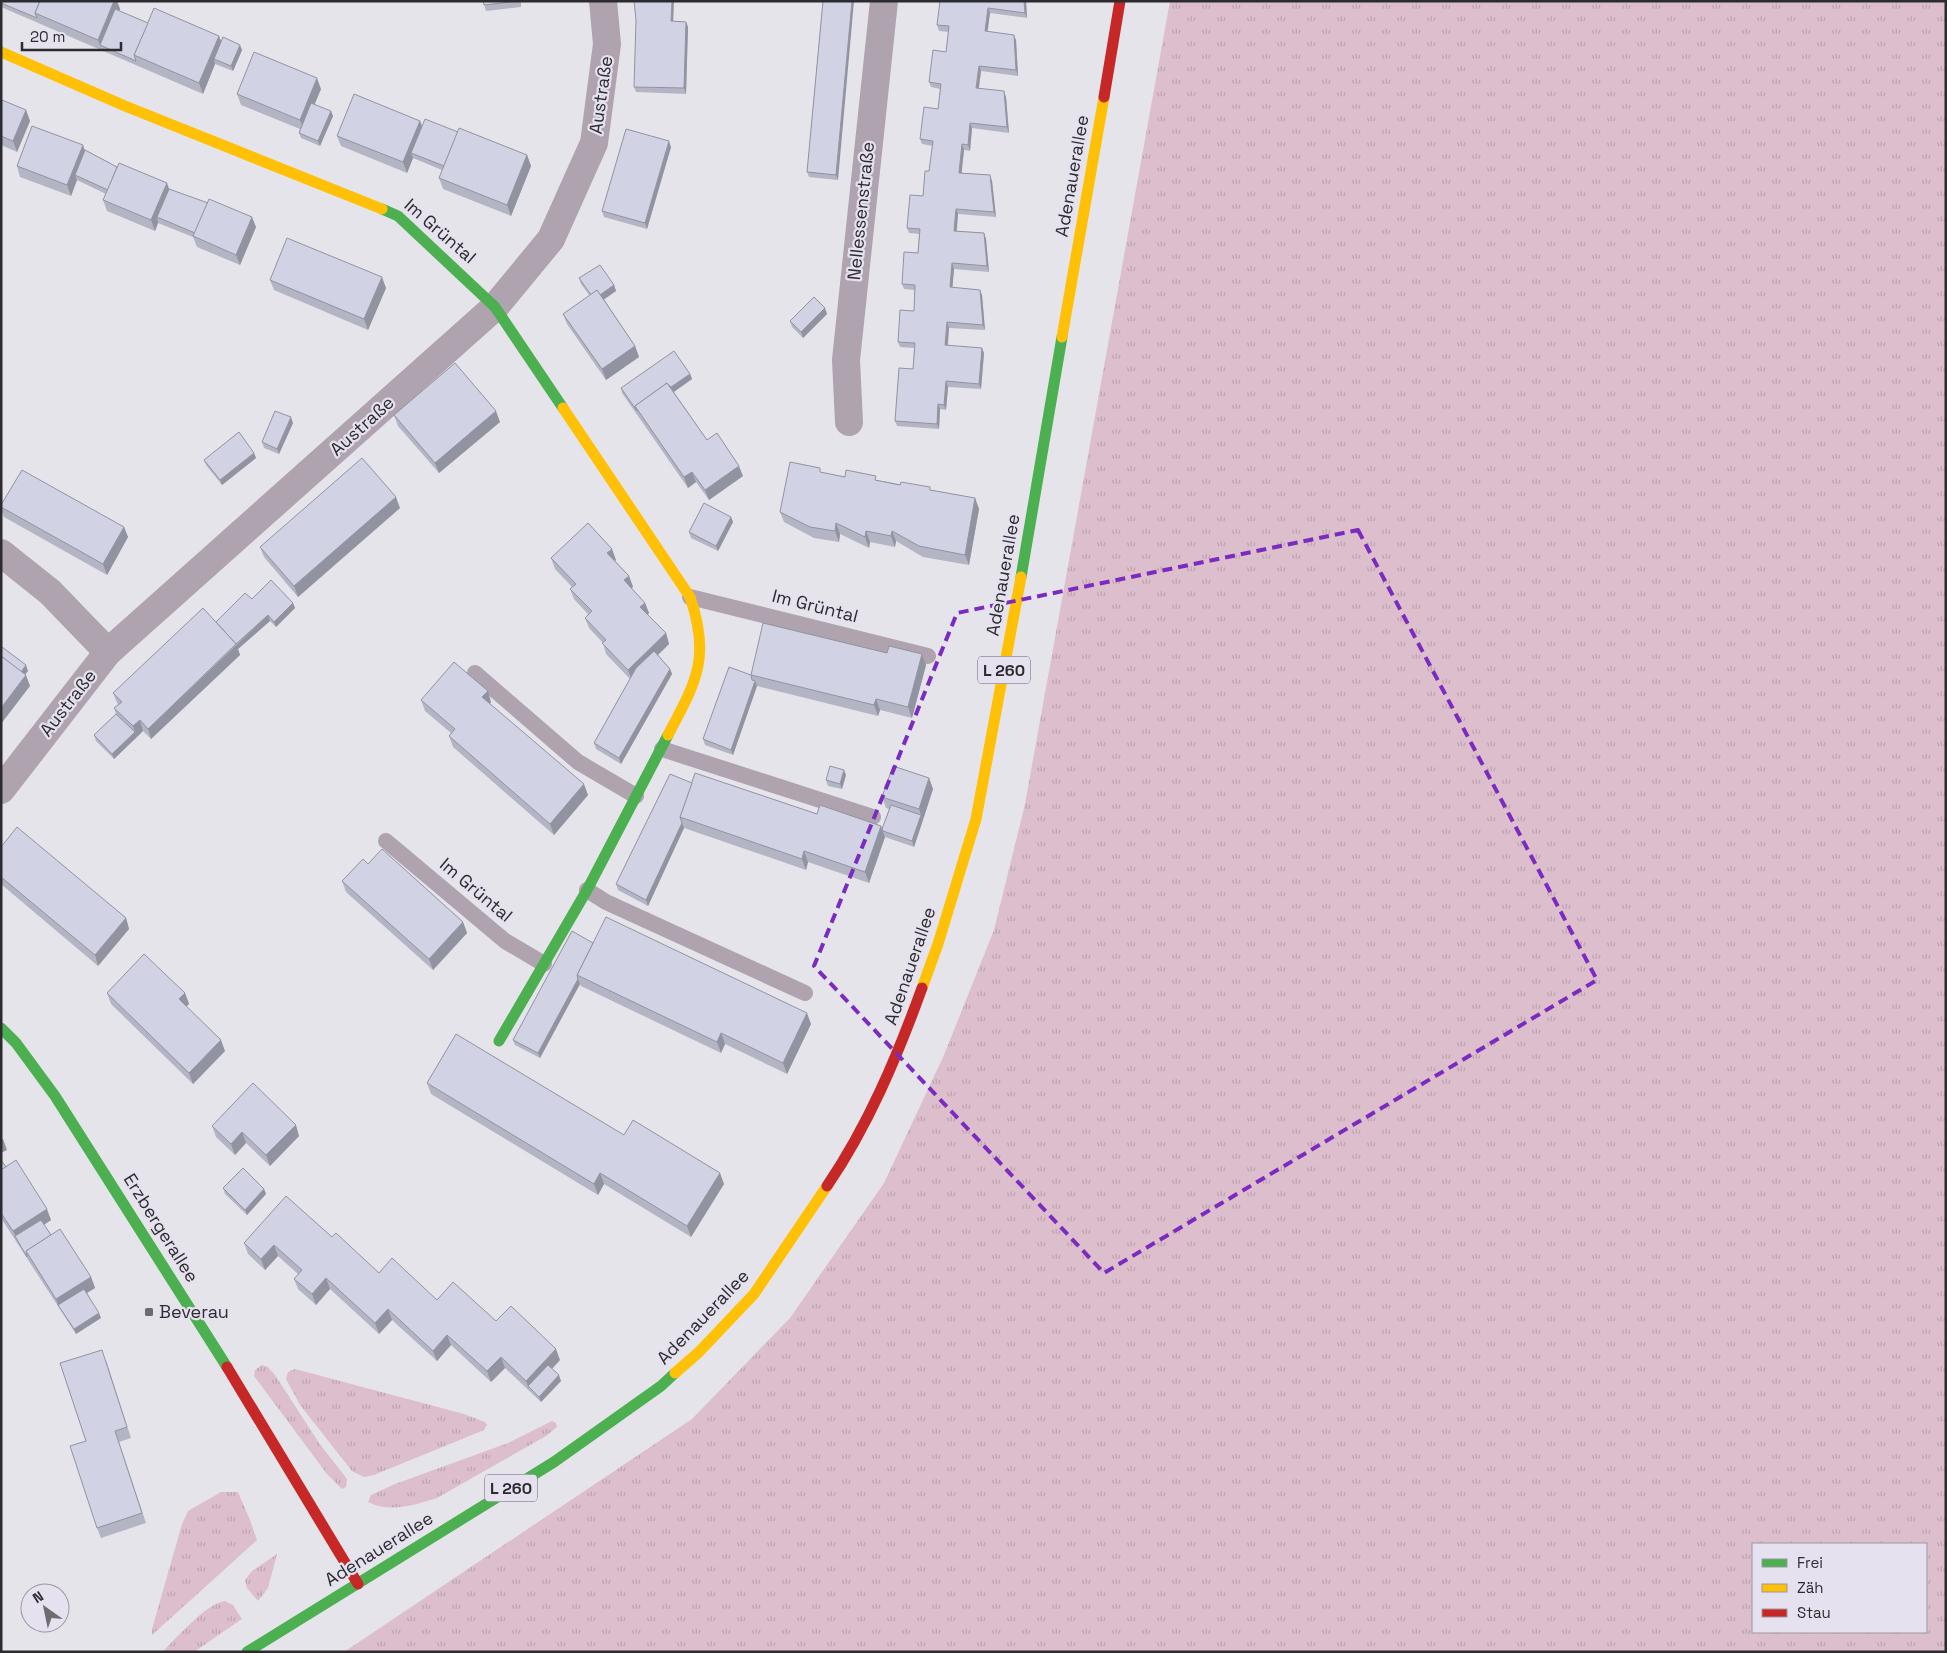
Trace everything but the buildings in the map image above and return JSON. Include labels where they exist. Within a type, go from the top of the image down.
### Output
[{"type":"street","name":"Austraße","points":[[1,790],[108,652],[495,308],[551,239],[594,143],[607,44],[603,1]]},
{"type":"street","name":"Nellessenstraße","points":[[849,422],[846,360],[884,1]]},
{"type":"street","name":"Adenauerallee","points":[[247,1652],[554,1462],[661,1386],[699,1352],[754,1294],[847,1157],[898,1054],[938,944],[976,820],[1010,641],[1120,1]]},
{"type":"street","name":"Im Grüntal","points":[[1,52],[125,106],[398,216],[495,308],[690,597],[702,638],[701,659],[694,685],[587,890],[500,1040]]},
{"type":"street","points":[[1,553],[50,592],[108,652]]},
{"type":"street","name":"Erzbergerallee","points":[[1,1028],[16,1043],[55,1096],[118,1192],[249,1403],[358,1584]]},
{"type":"lane","name":"Im Grüntal","points":[[690,597],[928,656]]},
{"type":"lane","points":[[475,674],[578,762],[636,796]]},
{"type":"lane","points":[[662,748],[873,817]]},
{"type":"lane","name":"Im Grüntal","points":[[386,841],[504,941],[544,964]]},
{"type":"lane","points":[[587,890],[606,902],[805,992]]},
{"type":"highlighted area","points":[[1358,530],[1597,980],[1104,1273],[814,966],[957,613]]},
{"type":"green space","points":[[1170,1],[1946,1],[1946,1652],[344,1652],[692,1419],[790,1318],[884,1183],[944,1055],[994,930],[1025,804]]},
{"type":"green space","points":[[262,1365],[268,1367],[275,1375],[319,1443],[347,1479],[346,1487],[342,1489],[327,1474],[254,1376],[255,1370]]},
{"type":"green space","points":[[295,1369],[464,1414],[485,1422],[487,1425],[484,1430],[374,1475],[364,1477],[352,1471],[300,1405],[286,1379],[288,1372]]},
{"type":"green space","points":[[552,1421],[556,1423],[557,1427],[546,1436],[437,1498],[402,1507],[385,1507],[368,1502],[371,1495],[395,1484],[508,1443]]},
{"type":"green space","points":[[221,1492],[238,1492],[257,1540],[152,1635],[152,1629],[182,1524],[188,1511]]},
{"type":"green space","points":[[277,1554],[268,1588],[258,1601],[247,1588],[245,1580],[252,1571]]},
{"type":"green space","points":[[225,1601],[233,1605],[242,1619],[194,1652],[162,1652],[200,1615],[217,1603]]},
{"type":"traffic: fast","points":[[382,209],[398,216],[495,307],[563,408]]},
{"type":"traffic: fast","points":[[1021,577],[1062,337]]},
{"type":"traffic: fast","points":[[499,1041],[587,890],[668,735]]},
{"type":"traffic: fast","points":[[1,1028],[16,1043],[55,1096],[227,1367]]},
{"type":"traffic: fast","points":[[247,1652],[554,1462],[661,1386],[675,1373]]},
{"type":"traffic: slow","points":[[1,52],[125,106],[382,209]]},
{"type":"traffic: slow","points":[[1062,337],[1104,97]]},
{"type":"traffic: slow","points":[[563,408],[690,597],[696,618],[700,653],[693,684],[668,735]]},
{"type":"traffic: slow","points":[[922,988],[938,944],[976,819],[1021,577]]},
{"type":"traffic: slow","points":[[675,1373],[699,1352],[754,1294],[827,1186]]},
{"type":"traffic: jam","points":[[1104,97],[1120,1]]},
{"type":"traffic: jam","points":[[827,1186],[856,1139],[881,1090],[922,988]]},
{"type":"traffic: jam","points":[[227,1367],[358,1584]]},
{"type":"place","name":"Beverau","points":[[149,1312]]}]
